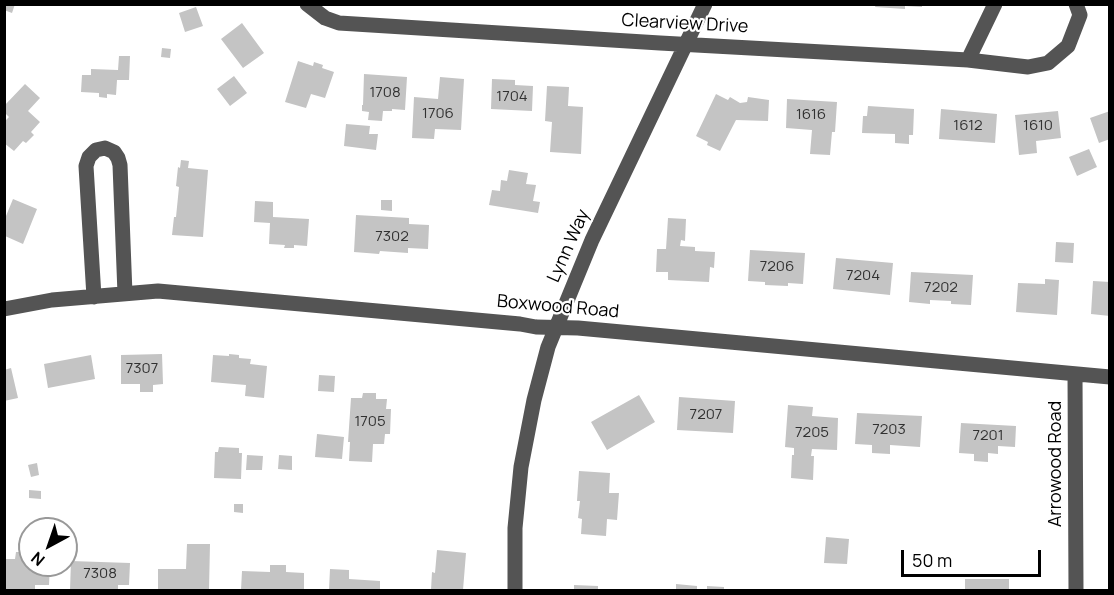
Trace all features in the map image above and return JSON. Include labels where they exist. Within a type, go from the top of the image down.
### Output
[{"type":"street","name":"Lynn Way","points":[[514,591],[515,528],[521,467],[534,400],[548,347],[592,240],[705,4]]},
{"type":"street","points":[[968,60],[995,4]]},
{"type":"street","name":"Clearview Drive","points":[[307,5],[325,18],[339,23],[968,60],[1028,67],[1048,63],[1068,46],[1080,15],[1076,4]]},
{"type":"street","points":[[94,297],[86,166],[89,157],[96,150],[105,148],[114,152],[120,165],[125,294]]},
{"type":"street","name":"Boxwood Road","points":[[4,309],[52,300],[158,291],[536,327],[1110,377]]},
{"type":"street","name":"Arrowood Road","points":[[1075,374],[1076,591]]},
{"type":"building","points":[[4,4],[15,4],[12,13],[4,10]]},
{"type":"building","points":[[876,4],[922,4],[922,7],[905,6],[905,9],[875,7]]},
{"type":"building","points":[[196,7],[203,26],[185,32],[179,13]]},
{"type":"building","points":[[242,23],[264,53],[243,68],[221,39]]},
{"type":"building","points":[[162,48],[171,49],[170,58],[161,57]]},
{"type":"building","points":[[119,56],[130,56],[129,80],[117,80],[116,95],[107,94],[107,98],[99,97],[99,93],[81,92],[82,75],[91,75],[91,69],[118,70]]},
{"type":"building","points":[[298,61],[313,66],[314,62],[334,72],[325,98],[311,94],[306,108],[285,102]]},
{"type":"building","points":[[364,74],[407,77],[405,110],[383,111],[382,121],[368,120],[369,112],[362,111]]},
{"type":"building","points":[[234,76],[247,93],[230,106],[217,89]]},
{"type":"building","points":[[440,77],[464,79],[461,130],[435,129],[434,139],[412,138],[414,97],[438,99]]},
{"type":"building","points":[[492,79],[515,80],[515,85],[533,86],[532,111],[491,109]]},
{"type":"building","points":[[25,84],[40,98],[28,111],[40,122],[31,132],[34,135],[26,143],[23,141],[14,151],[4,143],[4,122],[9,117],[4,112],[4,106]]},
{"type":"building","points":[[547,86],[569,87],[568,106],[583,107],[581,154],[550,152],[552,122],[545,121]]},
{"type":"building","points":[[716,94],[728,100],[730,97],[740,103],[747,102],[748,97],[769,100],[768,121],[736,120],[720,151],[707,145],[708,142],[696,136]]},
{"type":"building","points":[[787,99],[837,102],[835,132],[832,132],[830,155],[810,154],[812,130],[786,128]]},
{"type":"building","points":[[868,106],[914,109],[913,135],[909,135],[909,144],[895,143],[895,134],[862,133],[863,116],[867,116]]},
{"type":"building","points":[[941,109],[997,114],[995,143],[939,139]]},
{"type":"building","points":[[1058,111],[1061,138],[1036,141],[1037,153],[1019,155],[1015,115]]},
{"type":"building","points":[[1110,111],[1110,139],[1099,143],[1090,118]]},
{"type":"building","points":[[346,124],[370,126],[369,134],[378,134],[376,150],[344,146]]},
{"type":"building","points":[[1089,149],[1097,167],[1077,176],[1069,157]]},
{"type":"building","points":[[181,160],[189,161],[188,168],[208,170],[203,237],[172,235],[179,187],[176,186],[178,167],[180,168]]},
{"type":"building","points":[[509,170],[528,173],[526,184],[536,185],[533,201],[540,202],[538,213],[489,205],[492,190],[500,191],[501,180],[507,181]]},
{"type":"building","points":[[13,199],[37,209],[23,244],[5,236],[5,215]]},
{"type":"building","points":[[381,200],[392,200],[392,211],[381,210]]},
{"type":"building","points":[[255,201],[273,202],[273,217],[309,219],[307,246],[294,245],[294,248],[284,248],[285,245],[269,244],[270,223],[254,222]]},
{"type":"building","points":[[356,215],[409,218],[409,224],[429,225],[428,249],[408,248],[408,253],[354,252]]},
{"type":"building","points":[[668,218],[686,219],[685,241],[681,240],[680,246],[695,247],[695,251],[715,252],[714,268],[710,267],[709,282],[668,280],[668,272],[656,272],[657,249],[666,249]]},
{"type":"building","points":[[1056,242],[1074,243],[1073,263],[1055,262]]},
{"type":"building","points":[[750,250],[805,253],[803,284],[765,285],[765,282],[748,281]]},
{"type":"building","points":[[836,258],[893,263],[890,295],[833,289]]},
{"type":"building","points":[[911,272],[973,275],[971,305],[951,304],[951,301],[930,300],[930,304],[909,302]]},
{"type":"building","points":[[1045,279],[1059,280],[1057,315],[1016,312],[1018,283],[1045,284]]},
{"type":"building","points":[[1093,281],[1110,282],[1110,316],[1091,314]]},
{"type":"building","points":[[162,354],[163,384],[153,385],[153,392],[140,392],[140,384],[121,384],[121,355]]},
{"type":"building","points":[[229,354],[251,359],[250,364],[267,366],[264,398],[245,396],[246,385],[211,382],[213,355],[229,356]]},
{"type":"building","points":[[91,355],[95,379],[48,388],[44,364]]},
{"type":"building","points":[[11,368],[18,398],[4,401],[4,370]]},
{"type":"building","points":[[319,375],[335,376],[334,392],[318,391]]},
{"type":"building","points":[[363,393],[376,393],[376,399],[387,399],[386,409],[391,409],[390,434],[385,434],[384,444],[373,444],[372,462],[349,461],[351,398],[362,398]]},
{"type":"building","points":[[639,395],[655,422],[607,450],[591,422]]},
{"type":"building","points":[[679,397],[735,401],[733,433],[677,430]]},
{"type":"building","points":[[788,405],[813,407],[812,416],[838,418],[837,450],[812,449],[813,480],[791,478],[794,448],[785,447]]},
{"type":"building","points":[[857,413],[922,416],[920,447],[890,445],[890,454],[872,453],[872,445],[855,444]]},
{"type":"building","points":[[961,423],[1016,426],[1015,447],[998,446],[998,454],[988,453],[988,462],[974,461],[974,454],[959,453]]},
{"type":"building","points":[[317,434],[344,437],[342,459],[315,457]]},
{"type":"building","points":[[219,447],[239,448],[239,453],[242,453],[241,479],[214,478],[215,452],[218,452]]},
{"type":"building","points":[[247,455],[263,456],[262,470],[246,470]]},
{"type":"building","points":[[279,455],[292,456],[292,470],[278,469]]},
{"type":"building","points":[[37,463],[39,475],[31,477],[28,465]]},
{"type":"building","points":[[579,471],[610,473],[609,493],[619,493],[617,520],[607,519],[606,536],[581,534],[582,519],[578,518],[580,501],[577,501]]},
{"type":"building","points":[[29,490],[41,491],[41,499],[29,498]]},
{"type":"building","points":[[234,504],[243,504],[243,513],[234,512]]},
{"type":"building","points":[[826,537],[849,539],[847,564],[824,563]]},
{"type":"building","points":[[187,544],[210,544],[209,590],[158,590],[158,569],[186,569]]},
{"type":"building","points":[[437,550],[466,553],[463,590],[431,590]]},
{"type":"building","points":[[16,552],[18,552],[18,577],[49,577],[49,585],[35,585],[35,590],[4,589],[4,559],[15,559]]},
{"type":"building","points":[[78,561],[130,563],[129,585],[118,585],[118,590],[70,590],[70,577],[78,577]]},
{"type":"building","points":[[270,565],[286,565],[286,572],[304,573],[304,590],[241,590],[242,571],[270,572]]},
{"type":"building","points":[[330,569],[349,570],[349,579],[380,581],[380,590],[329,590]]},
{"type":"building","points":[[965,579],[1009,579],[1009,590],[965,590]]},
{"type":"building","points":[[676,584],[697,586],[697,590],[676,590]]},
{"type":"building","points":[[574,585],[598,586],[598,590],[574,590]]},
{"type":"building","points":[[707,586],[724,587],[724,590],[707,590]]}]
